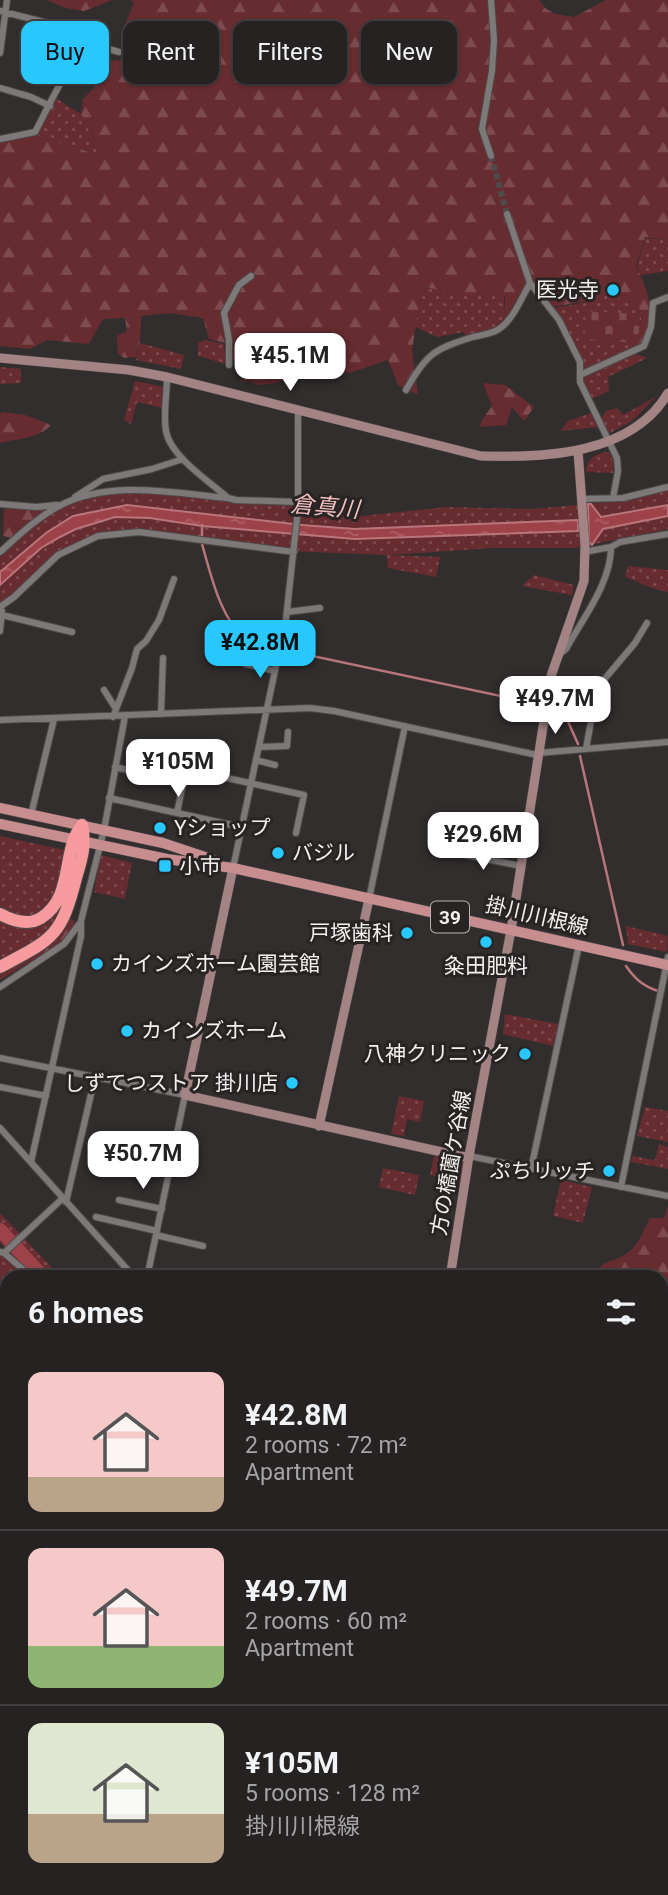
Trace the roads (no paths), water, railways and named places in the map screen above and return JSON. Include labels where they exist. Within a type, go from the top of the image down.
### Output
[{"type":"highway","points":[[0,967],[36,948],[56,932],[67,913],[82,825]]},
{"type":"highway","points":[[0,914],[9,920],[22,922],[36,921],[49,913],[60,898],[80,841]]},
{"type":"main road","name":"掛川川根線","points":[[0,808],[163,843],[233,868]]},
{"type":"main road","name":"掛川川根線","points":[[0,824],[167,859],[233,868],[667,962]]},
{"type":"street","points":[[0,53],[3,12],[7,0]]},
{"type":"street","points":[[491,0],[494,40],[492,71],[482,129],[491,156]]},
{"type":"street","points":[[3,12],[39,21]]},
{"type":"street","points":[[109,48],[119,51]]},
{"type":"street","points":[[0,139],[35,132],[62,84]]},
{"type":"street","points":[[0,88],[50,106]]},
{"type":"street","points":[[507,214],[530,283],[559,320],[580,362],[580,382],[617,458],[618,471],[613,498]]},
{"type":"street","points":[[229,365],[229,340],[224,313],[239,285],[251,276]]},
{"type":"street","points":[[406,390],[421,363],[435,352],[446,345],[498,331],[507,323],[530,283]]},
{"type":"street","points":[[580,375],[644,346],[651,327],[653,303],[668,297]]},
{"type":"street","points":[[0,358],[129,370],[167,377],[481,456],[505,457],[578,451],[609,440],[641,423],[667,397]]},
{"type":"street","points":[[167,377],[166,430],[169,441],[183,459],[228,498]]},
{"type":"street","points":[[149,1270],[287,612],[298,506],[298,411]]},
{"type":"street","name":"方の橋薗ケ谷線","points":[[451,1270],[511,930],[551,676],[584,581],[585,548],[578,451]]},
{"type":"street","points":[[70,501],[91,484],[103,479],[152,469],[183,459]]},
{"type":"street","points":[[582,502],[646,493],[668,487]]},
{"type":"street","points":[[0,504],[36,507],[62,504],[103,492],[133,489],[298,506]]},
{"type":"street","points":[[0,552],[62,504]]},
{"type":"street","points":[[0,631],[1,609],[58,555],[99,536],[139,531],[294,550]]},
{"type":"street","points":[[585,548],[611,547],[620,542],[668,534]]},
{"type":"street","points":[[556,657],[566,649],[606,578],[611,563],[611,547]]},
{"type":"street","points":[[113,717],[137,649],[146,641],[159,620],[174,579]]},
{"type":"street","points":[[287,612],[320,608]]},
{"type":"street","points":[[1,609],[72,632]]},
{"type":"street","points":[[586,749],[597,688],[635,643],[648,623]]},
{"type":"street","points":[[243,626],[251,634],[281,644]]},
{"type":"street","points":[[230,656],[246,664],[275,671]]},
{"type":"street","points":[[161,714],[163,658]]},
{"type":"street","points":[[104,690],[116,709]]},
{"type":"street","points":[[0,720],[322,709],[538,754],[668,742]]},
{"type":"street","points":[[31,1162],[81,936],[81,921],[104,830],[125,716]]},
{"type":"street","points":[[32,815],[54,719]]},
{"type":"street","points":[[319,1126],[405,726]]},
{"type":"street","points":[[259,747],[287,746],[288,732]]},
{"type":"street","points":[[256,760],[275,765]]},
{"type":"street","points":[[115,767],[184,783]]},
{"type":"street","points":[[177,813],[186,769],[304,795],[296,833]]},
{"type":"street","points":[[109,798],[242,827]]},
{"type":"street","points":[[474,826],[525,838]]},
{"type":"street","points":[[451,852],[521,866]]},
{"type":"street","points":[[0,987],[64,944],[81,921]]},
{"type":"street","points":[[531,1169],[579,945]]},
{"type":"street","points":[[621,1187],[667,962]]},
{"type":"street","points":[[0,1058],[668,1196]]},
{"type":"street","points":[[24,1270],[4,1252],[65,1200],[95,1077]]},
{"type":"street","points":[[0,1087],[46,1096]]},
{"type":"street","points":[[0,1128],[128,1270]]},
{"type":"street","points":[[119,1200],[162,1209]]},
{"type":"street","points":[[96,1217],[203,1246]]},
{"type":"water","points":[[588,504],[591,504],[601,517],[668,505],[668,516],[603,529],[592,545],[589,542]]},
{"type":"water","points":[[127,505],[355,529],[578,520],[578,531],[355,539],[202,526],[150,518],[115,517],[76,529],[41,548],[0,585],[0,572],[46,533],[73,516]]},
{"type":"waterway","points":[[202,525],[202,535]]},
{"type":"waterway","points":[[202,544],[224,609],[247,642],[538,704]]},
{"type":"waterway","points":[[552,708],[566,717],[578,744]]},
{"type":"waterway","points":[[580,756],[623,945]]},
{"type":"waterway","points":[[626,966],[640,982],[658,991]]},
{"type":"waterway","points":[[0,1230],[37,1270]]},
{"type":"tunnel","points":[[491,156],[507,214]]},
{"type":"place","name":"医光寺","points":[[613,290]]},
{"type":"place","name":"Yショップ","points":[[160,828]]},
{"type":"place","name":"バジル","points":[[278,853]]},
{"type":"place","name":"小市","points":[[165,866]]},
{"type":"place","name":"戸塚歯科","points":[[407,933]]},
{"type":"place","name":"粂田肥料","points":[[486,942]]},
{"type":"place","name":"カインズホーム園芸館","points":[[97,964]]},
{"type":"place","name":"カインズホーム","points":[[127,1031]]},
{"type":"place","name":"八神クリニック","points":[[525,1054]]},
{"type":"place","name":"しずてつストア 掛川店","points":[[292,1083]]},
{"type":"place","name":"ぷちリッチ","points":[[609,1171]]},
{"type":"water label","name":"倉真川","points":[[325,507]]}]
